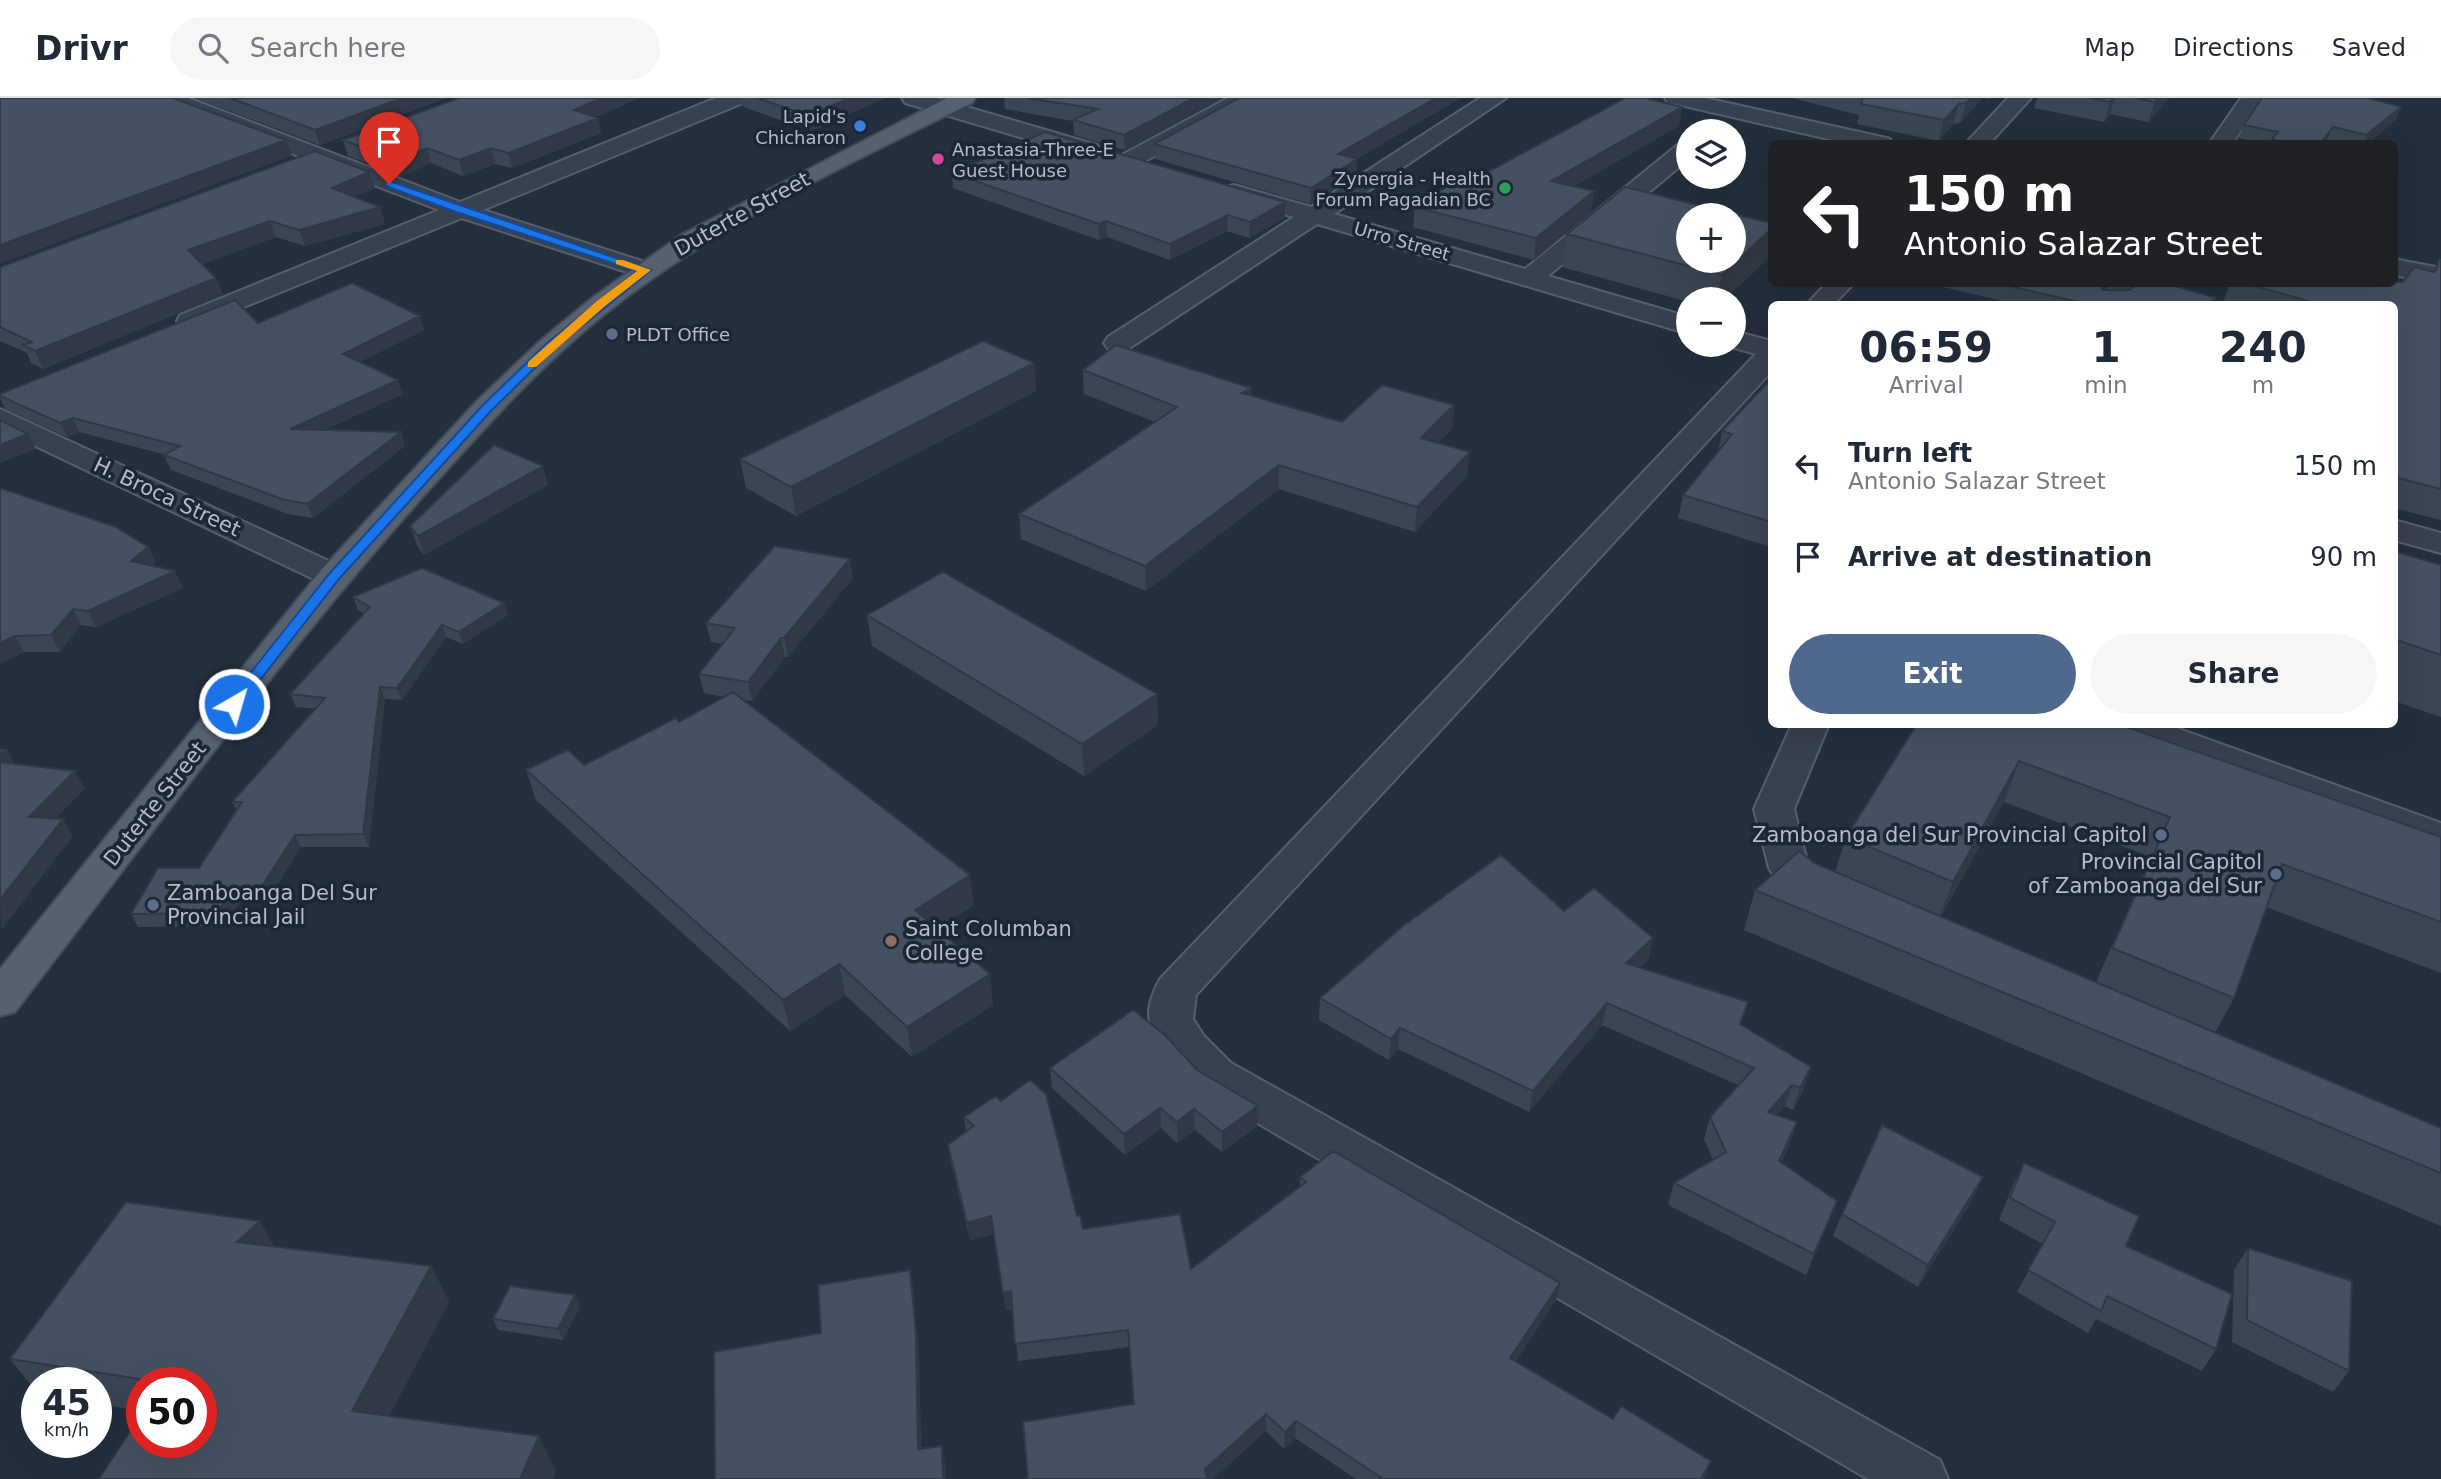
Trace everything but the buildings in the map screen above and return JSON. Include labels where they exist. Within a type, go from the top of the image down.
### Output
[{"type":"main road","name":"Duterte Street","points":[[0,1000],[334,576],[486,408],[550,346],[645,270],[692,239],[954,103]]},
{"type":"street","points":[[168,98],[318,158],[460,210],[645,270]]},
{"type":"street","points":[[166,331],[735,98]]},
{"type":"street","points":[[913,98],[954,103],[1166,172]]},
{"type":"street","points":[[1128,161],[1244,98]]},
{"type":"street","points":[[1118,343],[1495,98]]},
{"type":"street","points":[[1676,98],[1864,140]]},
{"type":"street","points":[[1980,140],[2020,98]]},
{"type":"street","points":[[2223,140],[2252,98]]},
{"type":"street","points":[[1723,119],[1733,111]]},
{"type":"street","points":[[293,167],[357,143]]},
{"type":"street","points":[[1529,279],[1676,158]]},
{"type":"street","name":"Urro Street","points":[[1216,187],[1676,322]]},
{"type":"street","points":[[2398,278],[2441,276]]},
{"type":"street","points":[[1823,301],[1837,287]]},
{"type":"street","points":[[1746,343],[1768,351]]},
{"type":"street","points":[[1768,355],[1175,990],[1171,1020],[1188,1048],[1215,1076],[1920,1479]]},
{"type":"street","name":"H. Broca Street","points":[[4,404],[334,576]]},
{"type":"street","points":[[2398,531],[2441,543]]},
{"type":"street","points":[[1809,728],[1774,809],[1789,868],[1818,891],[1856,908]]},
{"type":"street","points":[[2138,728],[2441,838]]},
{"type":"slow traffic","points":[[532,364],[550,346],[645,270],[620,262]]},
{"type":"place","name":"Lapid's Chicharon","points":[[860,126]]},
{"type":"place","name":"Anastasia-Three-E Guest House","points":[[938,159]]},
{"type":"place","name":"Zynergia - Health Forum Pagadian BC","points":[[1505,188]]},
{"type":"place","name":"PLDT Office","points":[[612,334]]},
{"type":"place","name":"Zamboanga del Sur Provincial Capitol","points":[[2161,835]]},
{"type":"place","name":"Provincial Capitol of Zamboanga del Sur","points":[[2276,874]]},
{"type":"place","name":"Zamboanga Del Sur Provincial Jail","points":[[153,905]]},
{"type":"place","name":"Saint Columban College","points":[[891,941]]},
{"type":"route","points":[[234,704],[334,576],[486,408],[550,346],[645,270],[389,184]]}]
